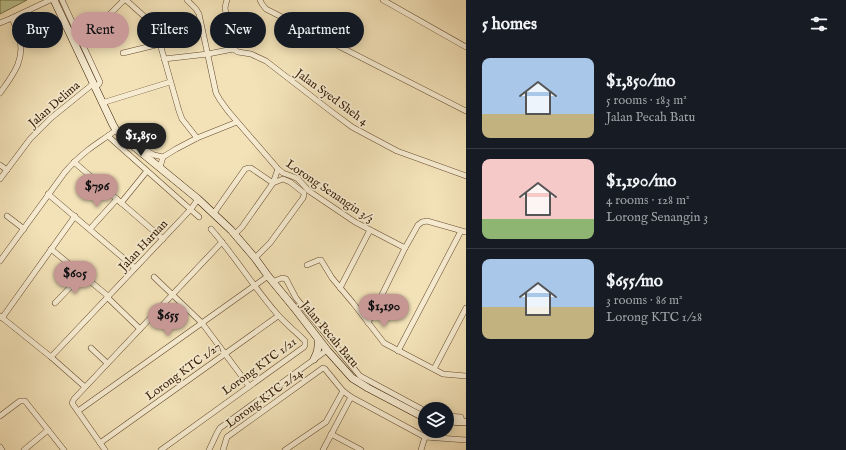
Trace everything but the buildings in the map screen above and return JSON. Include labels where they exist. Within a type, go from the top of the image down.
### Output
[{"type":"street","points":[[25,12],[50,0]]},
{"type":"street","name":"Jalan Pecah Batu","points":[[54,0],[116,130],[126,140],[198,199],[235,234],[318,339],[352,378],[418,414]]},
{"type":"street","points":[[62,0],[100,82],[94,86]]},
{"type":"street","points":[[112,12],[125,0],[139,12]]},
{"type":"street","name":"Lorong Senangin 3/3","points":[[187,0],[199,14],[216,93],[228,111],[278,169],[283,173],[298,179],[309,191],[355,222],[405,248]]},
{"type":"street","points":[[164,59],[208,54],[233,49],[225,8],[227,0]]},
{"type":"street","points":[[260,0],[266,9],[466,111]]},
{"type":"street","points":[[383,0],[466,47]]},
{"type":"street","points":[[0,23],[12,18]]},
{"type":"street","points":[[0,93],[20,60],[22,48]]},
{"type":"street","points":[[123,54],[145,48]]},
{"type":"street","points":[[161,48],[180,115],[196,138]]},
{"type":"street","name":"Jalan Syed Sheh 4","points":[[233,49],[238,52],[251,54],[266,61],[352,127],[397,151],[466,176]]},
{"type":"street","points":[[102,103],[170,82]]},
{"type":"street","name":"Jalan Delima","points":[[0,179],[30,138],[51,118],[94,86]]},
{"type":"street","points":[[126,140],[154,155],[163,157],[196,138],[237,122]]},
{"type":"street","points":[[0,261],[65,172],[89,149],[116,130]]},
{"type":"street","points":[[108,136],[199,216]]},
{"type":"street","points":[[160,167],[163,157]]},
{"type":"street","points":[[74,162],[162,239]]},
{"type":"street","points":[[0,165],[7,170]]},
{"type":"street","points":[[214,213],[245,169],[251,168],[273,183]]},
{"type":"street","points":[[235,234],[273,183],[278,169]]},
{"type":"street","points":[[90,229],[147,171]]},
{"type":"street","points":[[255,258],[270,243],[304,195],[304,193],[290,182],[283,179],[273,183]]},
{"type":"street","points":[[48,194],[135,268]]},
{"type":"street","name":"Jalan Haruan","points":[[51,357],[191,209],[198,199]]},
{"type":"street","points":[[7,216],[24,229]]},
{"type":"street","points":[[75,216],[1,317],[51,357],[85,387]]},
{"type":"street","points":[[368,322],[418,225],[427,221],[463,232],[398,351]]},
{"type":"street","name":"Lorong KTC 1/21","points":[[161,450],[304,347],[305,344],[304,341],[278,316],[211,229]]},
{"type":"street","points":[[340,288],[370,230]]},
{"type":"street","points":[[105,450],[72,403],[74,399],[222,242]]},
{"type":"street","points":[[51,249],[107,297],[140,329]]},
{"type":"street","points":[[307,265],[321,260],[332,278],[384,343],[443,374],[466,376]]},
{"type":"street","points":[[55,303],[82,275]]},
{"type":"street","points":[[78,412],[268,276]]},
{"type":"street","points":[[154,277],[202,323],[249,386]]},
{"type":"street","points":[[272,282],[282,278],[286,279],[296,298],[360,376],[418,407]]},
{"type":"street","points":[[434,369],[464,315],[466,308]]},
{"type":"street","name":"Lorong KTC 1/27","points":[[100,443],[278,316]]},
{"type":"street","points":[[314,359],[318,353],[318,339]]},
{"type":"street","points":[[91,348],[107,363]]},
{"type":"street","points":[[209,450],[216,433],[220,428],[327,350]]},
{"type":"street","name":"Lorong KTC 2/24","points":[[223,450],[227,437],[321,369],[325,369],[343,391]]},
{"type":"street","points":[[285,450],[326,422],[343,391],[350,397],[418,433]]},
{"type":"street","points":[[323,450],[350,397]]},
{"type":"street","points":[[0,416],[20,401],[25,401],[64,450]]},
{"type":"street","points":[[454,416],[461,417],[464,422]]},
{"type":"street","points":[[454,421],[464,422]]},
{"type":"street","points":[[24,450],[48,430]]},
{"type":"street","points":[[331,434],[361,450]]},
{"type":"street","points":[[421,450],[425,438]]},
{"type":"street","points":[[439,438],[466,440]]},
{"type":"green space","points":[[0,0],[27,0],[0,14]]}]
